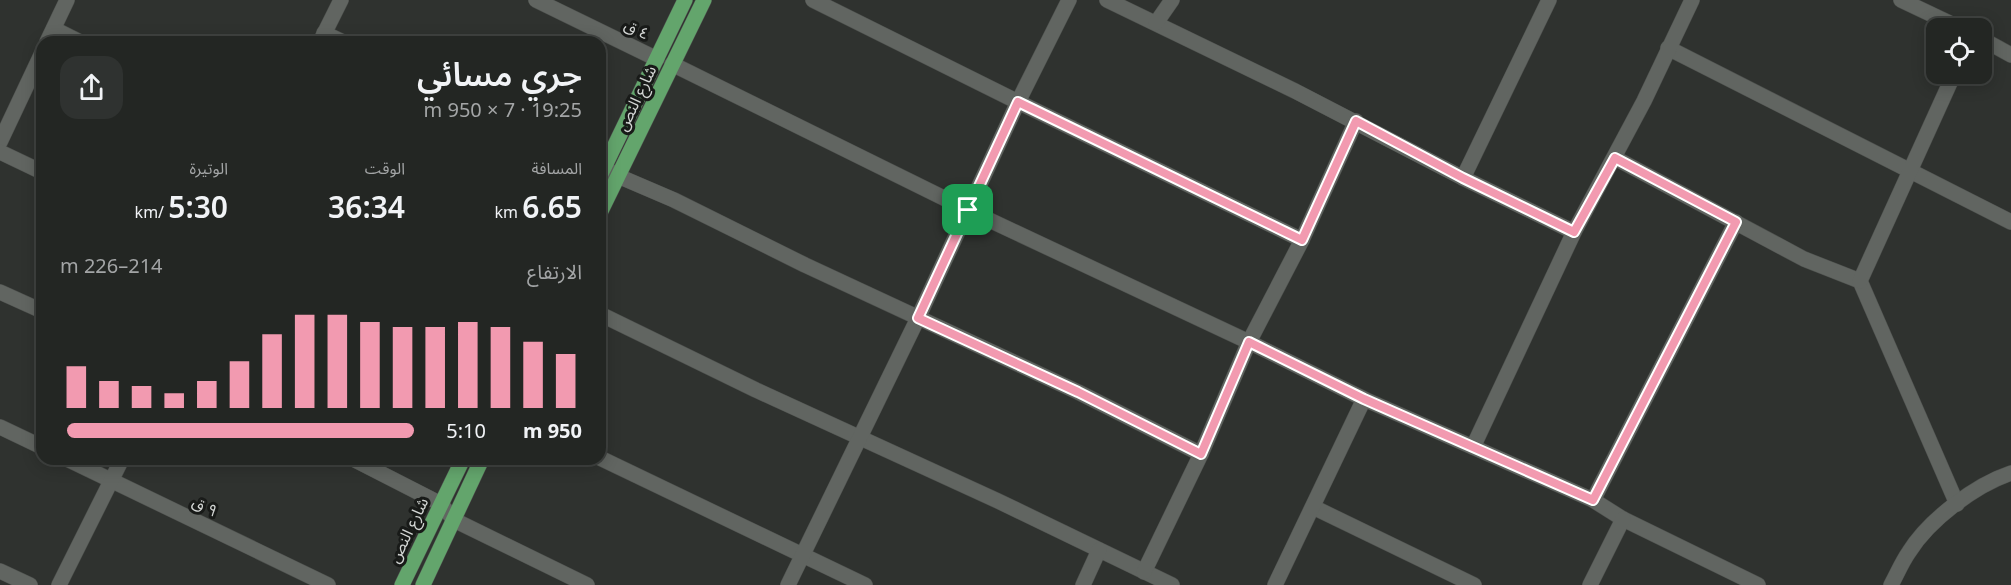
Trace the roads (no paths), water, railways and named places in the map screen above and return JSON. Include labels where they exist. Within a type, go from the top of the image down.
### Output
[{"type":"main road","name":"شارع النص","points":[[606,201],[665,62],[685,0]]},
{"type":"main road","name":"شارع النص","points":[[606,162],[704,0]]},
{"type":"main road","name":"شارع النص","points":[[402,585],[460,465]]},
{"type":"main road","points":[[423,585],[479,465]]},
{"type":"street","points":[[51,35],[67,0]]},
{"type":"street","points":[[323,36],[341,0]]},
{"type":"street","name":"٤ ق","points":[[536,0],[1364,399],[1593,500],[1728,578],[1758,585]]},
{"type":"street","points":[[813,0],[1302,240]]},
{"type":"street","points":[[788,585],[918,318],[1018,102],[1069,0]]},
{"type":"street","points":[[1107,0],[1356,121],[1463,178],[1574,232]]},
{"type":"street","points":[[1156,24],[1172,0]]},
{"type":"street","points":[[1463,178],[1548,0]]},
{"type":"street","points":[[1473,447],[1574,232],[1615,158],[1692,0]]},
{"type":"street","points":[[1901,0],[1939,18]]},
{"type":"street","points":[[1992,45],[2011,55]]},
{"type":"street","points":[[1668,48],[2011,222]]},
{"type":"street","points":[[0,142],[36,66]]},
{"type":"street","points":[[1860,281],[1950,84]]},
{"type":"street","points":[[1144,572],[1201,454],[1249,342],[1302,240],[1356,121]]},
{"type":"street","points":[[0,152],[36,169]]},
{"type":"street","points":[[1615,158],[1804,259],[1860,281],[1957,504]]},
{"type":"street","points":[[606,171],[674,200],[805,265],[1078,392],[1201,454]]},
{"type":"street","points":[[1593,500],[1736,222]]},
{"type":"street","points":[[0,292],[36,308]]},
{"type":"street","points":[[606,317],[756,390],[861,437],[1172,585]]},
{"type":"street","points":[[1275,585],[1364,399]]},
{"type":"street","points":[[0,427],[36,444]]},
{"type":"street","points":[[606,461],[865,585]]},
{"type":"street","name":"٩ ق","points":[[79,465],[328,585]]},
{"type":"street","points":[[58,585],[119,465]]},
{"type":"street","points":[[365,465],[441,504],[454,520],[587,585]]},
{"type":"street","points":[[1891,585],[1909,551],[1927,530],[1957,504],[1994,479],[2011,474]]},
{"type":"street","points":[[1313,507],[1474,585]]},
{"type":"street","points":[[1590,585],[1623,519]]},
{"type":"street","points":[[1083,585],[1099,550]]},
{"type":"street","points":[[0,571],[30,585]]}]
